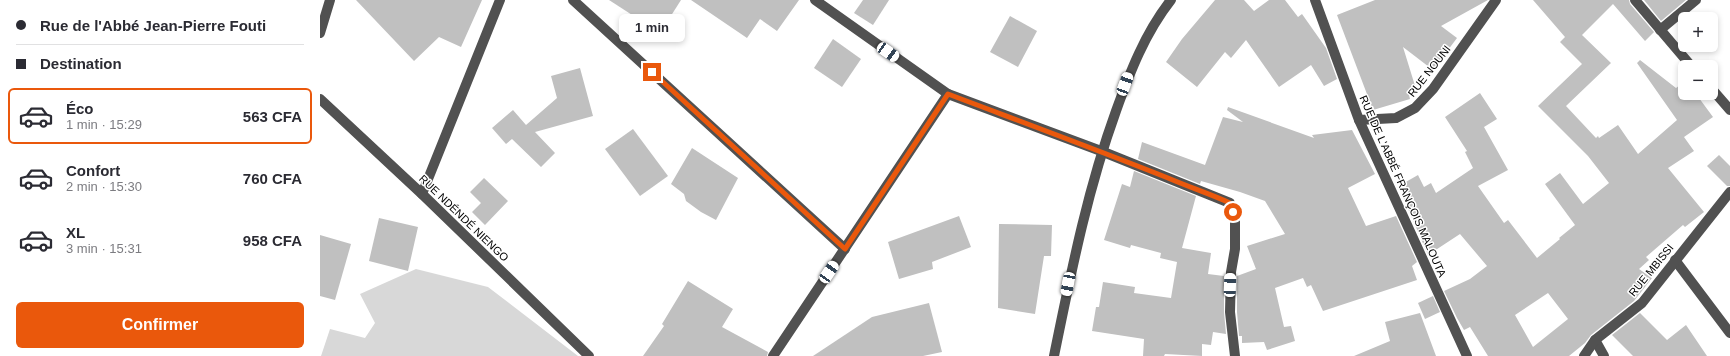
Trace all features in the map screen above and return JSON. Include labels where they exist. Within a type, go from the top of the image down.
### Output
[{"type":"street","points":[[320,33],[330,0]]},
{"type":"street","points":[[422,194],[500,0]]},
{"type":"street","points":[[573,0],[845,249]]},
{"type":"street","points":[[815,0],[948,94],[1102,151],[1230,203],[1235,221],[1235,249],[1231,272],[1230,312],[1235,356]]},
{"type":"street","points":[[1054,356],[1077,241],[1102,151],[1130,71],[1157,17],[1171,0]]},
{"type":"street","name":"RUE DE L'ABBÉ FRANÇOIS MALOUTA","points":[[1315,0],[1358,120],[1467,356]]},
{"type":"street","name":"RUE NOUNI","points":[[1358,120],[1396,118],[1415,108],[1433,89],[1496,0]]},
{"type":"street","points":[[1634,0],[1686,60]]},
{"type":"street","points":[[1660,30],[1696,0]]},
{"type":"street","points":[[773,356],[948,94]]},
{"type":"street","points":[[1718,96],[1730,110]]},
{"type":"street","name":"RUE NDÉNDÉ NIENGO","points":[[320,99],[422,194],[589,356]]},
{"type":"street","name":"RUE MBISSI","points":[[1584,356],[1596,340],[1642,303],[1730,192]]},
{"type":"street","points":[[1675,260],[1730,333]]},
{"type":"street","points":[[1596,340],[1604,356]]},
{"type":"shaded area","points":[[416,269],[488,287],[578,356],[321,356],[330,329],[365,338],[375,323],[360,294]]},
{"type":"building","points":[[356,0],[482,0],[461,47],[439,37],[414,61]]},
{"type":"building","points":[[609,0],[681,0],[660,33]]},
{"type":"building","points":[[691,0],[799,0],[777,31],[760,19],[747,38]]},
{"type":"building","points":[[863,0],[889,0],[873,25],[854,13]]},
{"type":"building","points":[[1215,0],[1244,0],[1254,11],[1269,0],[1285,0],[1298,17],[1302,14],[1326,48],[1337,79],[1324,86],[1311,65],[1279,87],[1246,40],[1231,58],[1225,52],[1197,87],[1166,62],[1182,39]]},
{"type":"building","points":[[1375,0],[1488,0],[1441,26],[1457,38],[1433,70],[1403,47],[1416,89],[1408,91],[1410,99],[1373,110],[1337,15]]},
{"type":"building","points":[[1533,0],[1629,0],[1630,4],[1654,32],[1645,41],[1613,4],[1582,35],[1611,63],[1566,106],[1596,138],[1598,136],[1599,138],[1618,125],[1638,154],[1677,120],[1637,63],[1640,60],[1676,88],[1678,86],[1678,100],[1700,100],[1713,117],[1684,137],[1694,151],[1668,168],[1704,212],[1685,227],[1683,225],[1646,257],[1649,260],[1639,269],[1652,278],[1634,301],[1591,335],[1585,343],[1569,356],[1488,356],[1470,327],[1464,330],[1444,291],[1470,279],[1487,266],[1460,234],[1428,255],[1403,197],[1409,194],[1404,183],[1418,175],[1424,187],[1431,183],[1436,193],[1473,168],[1465,152],[1467,151],[1445,117],[1480,93],[1497,119],[1484,127],[1508,170],[1478,186],[1504,223],[1508,220],[1537,258],[1560,239],[1559,238],[1575,225],[1545,184],[1560,173],[1583,204],[1609,183],[1588,156],[1538,106],[1582,64],[1560,42],[1565,37]],"holes":[[[1548,293],[1568,319],[1533,347],[1515,315]]]},
{"type":"building","points":[[1644,0],[1686,0],[1661,21]]},
{"type":"building","points":[[1010,16],[1037,31],[1018,67],[990,52]]},
{"type":"building","points":[[833,39],[861,59],[842,87],[814,68]]},
{"type":"building","points":[[580,68],[593,116],[535,132],[555,153],[541,167],[512,139],[506,144],[492,128],[513,110],[526,125],[557,98],[551,76]]},
{"type":"building","points":[[1228,107],[1314,138],[1312,135],[1352,130],[1375,174],[1348,188],[1366,226],[1396,216],[1417,262],[1412,266],[1417,280],[1323,311],[1311,285],[1307,287],[1303,278],[1275,288],[1284,327],[1291,326],[1295,341],[1267,350],[1264,342],[1242,343],[1242,336],[1239,336],[1237,312],[1237,276],[1256,269],[1247,246],[1285,234],[1265,201],[1201,181],[1200,184],[1138,159],[1142,142],[1205,165],[1223,117],[1243,122],[1227,110]]},
{"type":"building","points":[[633,129],[668,176],[640,196],[605,149]]},
{"type":"building","points":[[692,148],[738,178],[716,220],[701,212],[686,201],[684,194],[671,184]]},
{"type":"building","points":[[1719,155],[1730,166],[1730,186],[1727,186],[1707,166]]},
{"type":"building","points":[[1134,171],[1196,196],[1182,248],[1211,253],[1208,274],[1224,276],[1224,312],[1226,334],[1213,332],[1211,345],[1202,344],[1202,356],[1165,354],[1164,356],[1143,356],[1144,339],[1092,331],[1096,307],[1099,307],[1103,282],[1135,287],[1134,293],[1171,298],[1177,262],[1160,258],[1161,253],[1131,245],[1130,248],[1104,240],[1122,184],[1130,187]]},
{"type":"building","points":[[484,178],[508,201],[485,225],[472,212],[481,203],[470,192]]},
{"type":"building","points":[[959,216],[971,247],[932,262],[933,269],[899,279],[888,242]]},
{"type":"building","points":[[379,218],[418,227],[408,271],[369,261]]},
{"type":"building","points":[[999,224],[1052,225],[1051,256],[1044,256],[1035,314],[998,308]]},
{"type":"building","points":[[320,235],[351,244],[335,300],[320,296]]},
{"type":"building","points":[[688,281],[733,309],[722,327],[768,352],[767,356],[643,356],[664,326],[662,324]]},
{"type":"building","points":[[1433,296],[1440,312],[1425,319],[1418,303]]},
{"type":"building","points":[[929,303],[942,352],[923,356],[813,356],[872,317]]},
{"type":"building","points":[[1420,313],[1436,356],[1354,356],[1390,341],[1385,322]]},
{"type":"building","points":[[1640,313],[1667,340],[1686,325],[1707,356],[1633,356],[1612,335]]},
{"type":"route","points":[[652,72],[845,249],[948,94],[1102,151],[1216,197],[1230,203],[1233,212]]}]
